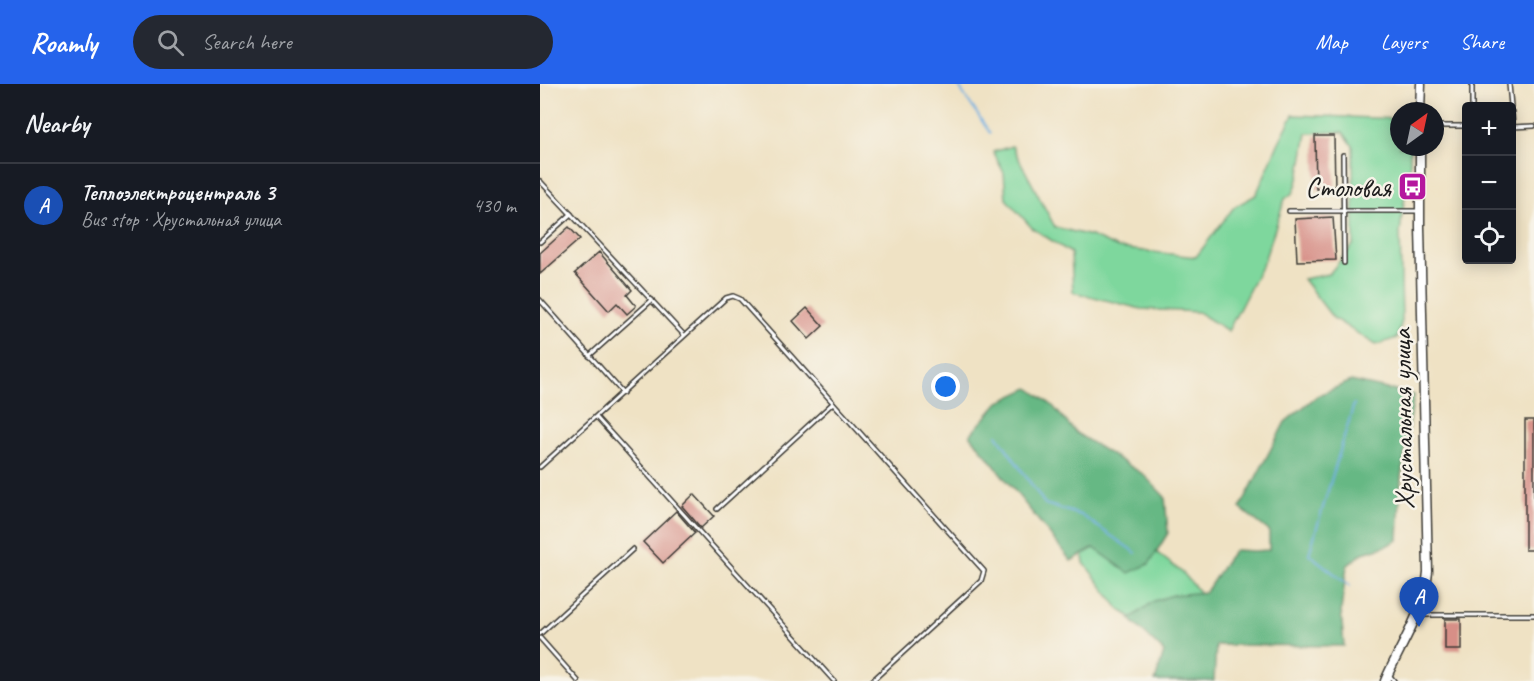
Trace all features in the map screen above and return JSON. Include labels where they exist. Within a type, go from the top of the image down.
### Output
[{"type":"street","points":[[1420,102],[1421,84]]},
{"type":"street","name":"Хрустальная улица","points":[[1389,678],[1425,592],[1428,572],[1420,156]]},
{"type":"lane","points":[[1472,84],[1472,102]]},
{"type":"lane","points":[[1509,84],[1511,102]]},
{"type":"lane","points":[[1444,126],[1462,126]]},
{"type":"lane","points":[[1516,127],[1534,126]]},
{"type":"lane","points":[[1343,155],[1344,263]]},
{"type":"lane","points":[[540,181],[685,336]]},
{"type":"lane","points":[[1290,211],[1420,212]]},
{"type":"lane","points":[[540,242],[571,214]]},
{"type":"lane","points":[[540,467],[726,298],[733,296],[740,298],[984,571],[981,581],[872,681]]},
{"type":"lane","points":[[540,300],[623,393]]},
{"type":"lane","points":[[590,356],[652,300]]},
{"type":"lane","points":[[717,509],[833,403]]},
{"type":"lane","points":[[596,417],[834,681]]},
{"type":"lane","points":[[578,681],[540,636],[633,549]]},
{"type":"lane","points":[[1416,615],[1534,615]]},
{"type":"green space","points":[[1293,115],[1390,119],[1390,156],[1410,156],[1410,181],[1404,201],[1400,232],[1402,321],[1397,338],[1376,345],[1333,318],[1303,279],[1329,274],[1354,244],[1353,146],[1343,132],[1307,133],[1294,192],[1285,199],[1264,261],[1228,331],[1198,312],[1141,309],[1073,292],[1071,253],[1032,228],[1006,199],[1004,173],[993,152],[1012,146],[1055,227],[1091,236],[1118,248],[1196,257],[1234,207],[1256,195]]},
{"type":"green space","points":[[1351,381],[1414,395],[1401,477],[1398,540],[1363,553],[1347,566],[1341,610],[1344,646],[1216,645],[1214,681],[1155,681],[1164,652],[1130,619],[1154,601],[1173,595],[1206,592],[1235,550],[1269,550],[1269,531],[1240,508],[1285,422],[1317,396]]},
{"type":"green space","points":[[1029,388],[1052,405],[1076,433],[1143,474],[1165,497],[1168,533],[1149,564],[1129,573],[1094,548],[1071,561],[970,435],[999,402]]},
{"type":"green space","points":[[1079,535],[1137,537],[1184,574],[1216,612],[1157,634],[1120,610],[1084,563]]},
{"type":"building","points":[[1315,136],[1334,136],[1335,189],[1316,189]]},
{"type":"building","points":[[1333,217],[1336,260],[1297,261],[1295,219]]},
{"type":"building","points":[[569,227],[580,239],[540,274],[540,253]]},
{"type":"building","points":[[599,252],[632,290],[627,295],[636,306],[627,314],[617,303],[609,311],[575,273]]},
{"type":"building","points":[[807,308],[823,326],[809,339],[793,321]]},
{"type":"building","points":[[1525,420],[1534,420],[1534,550],[1525,550]]},
{"type":"building","points":[[694,494],[714,516],[701,528],[682,506]]},
{"type":"building","points":[[676,511],[695,533],[663,563],[643,542]]},
{"type":"building","points":[[1445,619],[1461,619],[1461,650],[1445,650]]},
{"type":"waterway","points":[[957,84],[990,133]]},
{"type":"waterway","points":[[1350,586],[1309,554],[1354,404]]},
{"type":"waterway","points":[[997,435],[1045,504],[1081,515],[1136,553]]},
{"type":"place","name":"Столовая","points":[[1412,187]]},
{"type":"place","name":"Теплоэлектроцентраль 3","points":[[1419,627]]}]
